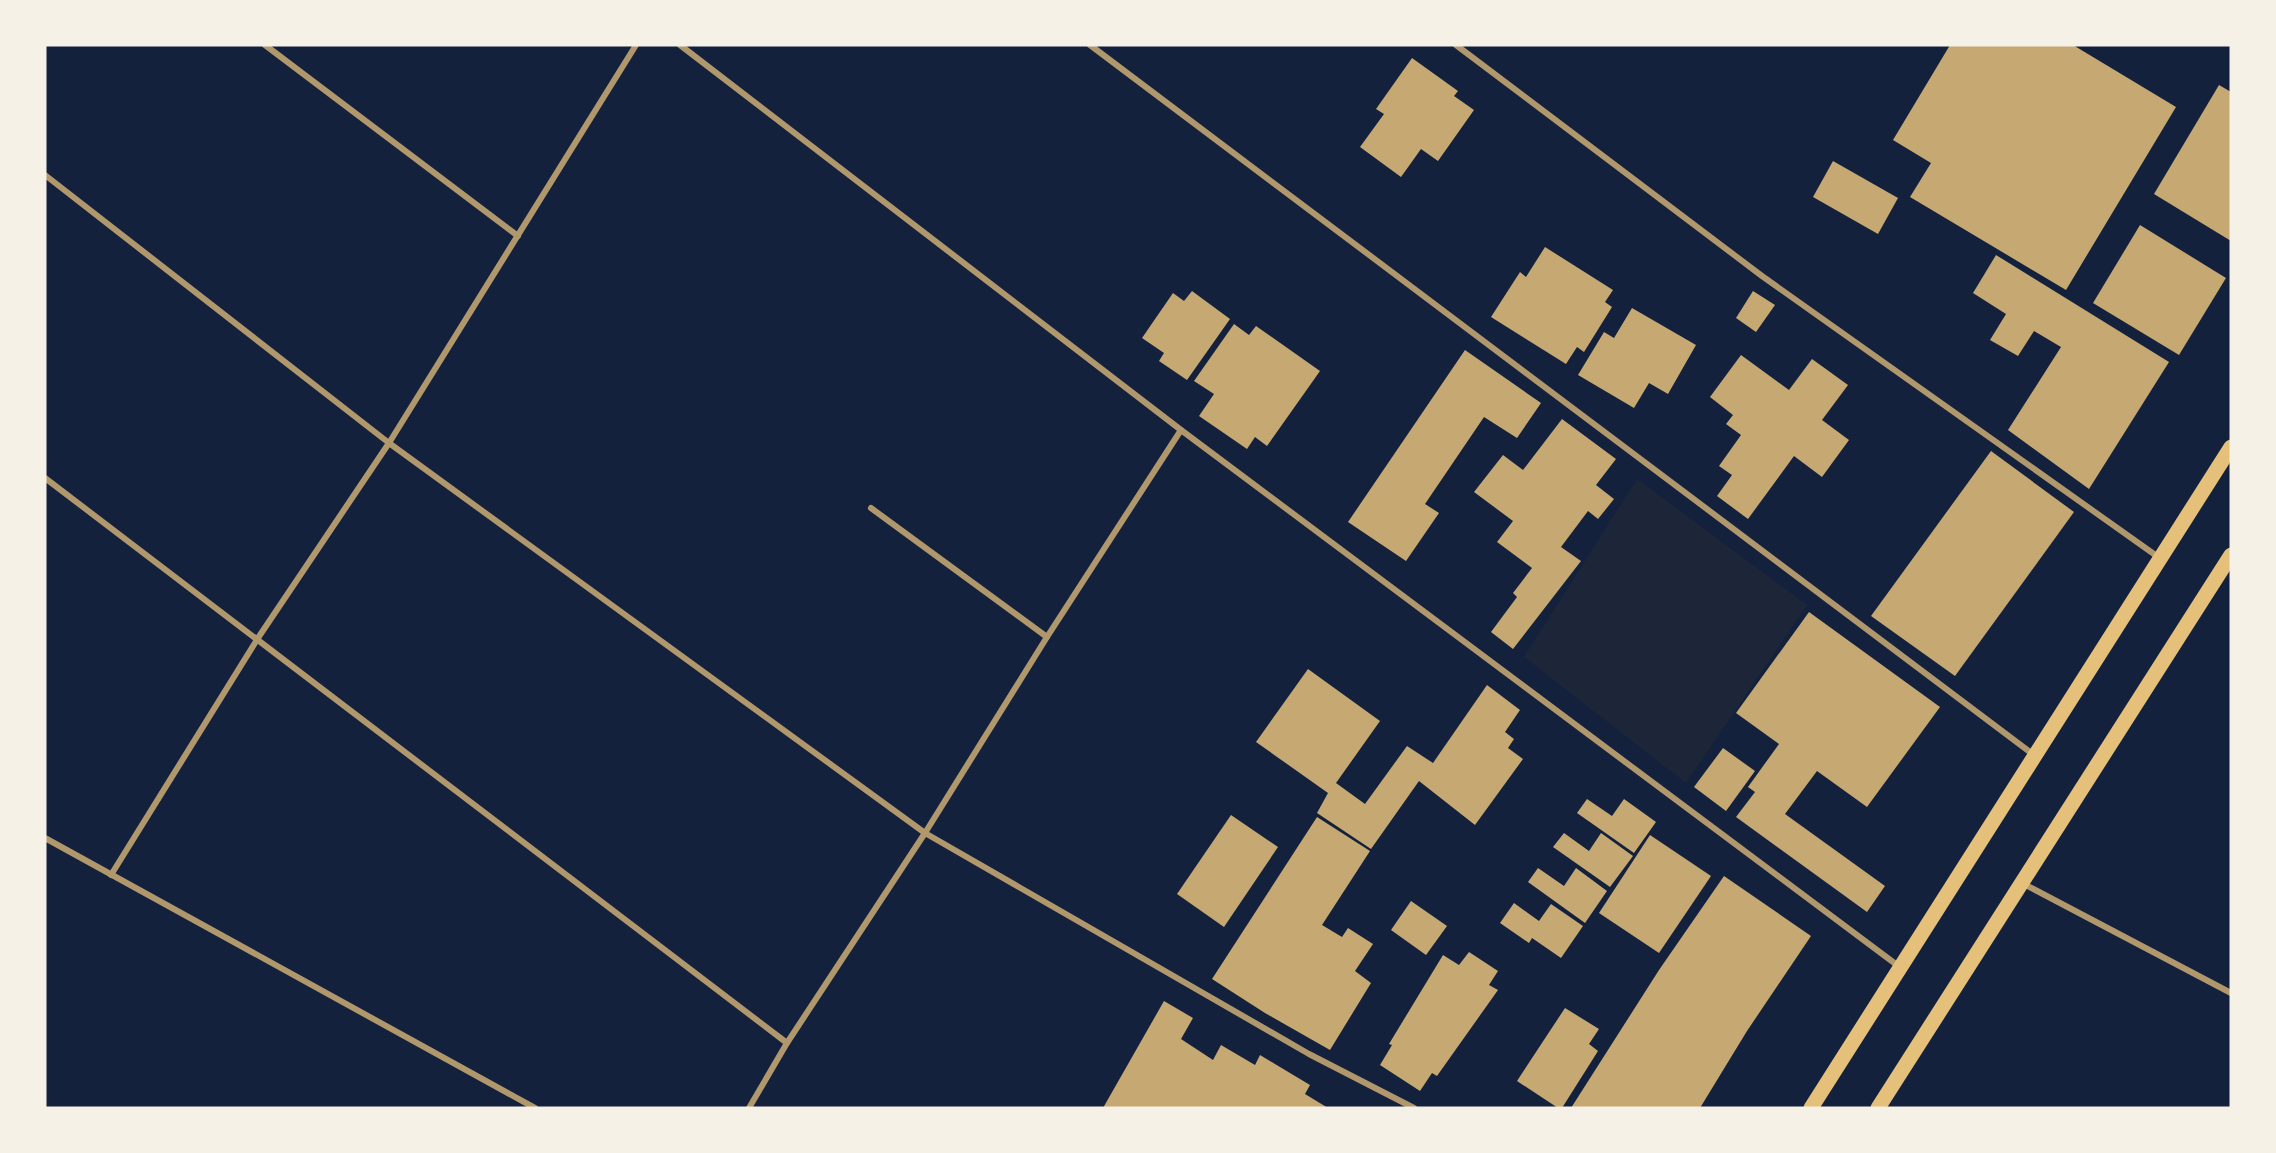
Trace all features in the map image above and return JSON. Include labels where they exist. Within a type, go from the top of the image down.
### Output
[{"type":"main road","points":[[1811,1108],[2162,559],[2231,447]]},
{"type":"main road","points":[[1878,1108],[2231,555]]},
{"type":"street","points":[[266,45],[518,236]]},
{"type":"street","points":[[111,875],[258,638],[389,443],[636,45]]},
{"type":"street","points":[[680,45],[1181,430],[1901,968]]},
{"type":"street","points":[[1090,45],[2035,756]]},
{"type":"street","points":[[1456,45],[1762,276],[2162,559]]},
{"type":"street","points":[[45,174],[389,443],[925,833],[1309,1054],[1414,1108]]},
{"type":"street","points":[[749,1108],[788,1043],[925,833],[1047,637],[1181,430]]},
{"type":"street","points":[[45,478],[788,1043]]},
{"type":"street","points":[[871,508],[1047,637]]},
{"type":"street","points":[[45,838],[535,1108]]},
{"type":"street","points":[[2021,883],[2231,993]]},
{"type":"shaded area","points":[[1637,479],[1807,605],[1686,783],[1524,657]]},
{"type":"building","points":[[1950,45],[2073,45],[2176,107],[2066,290],[1910,197],[1931,163],[1893,140]]},
{"type":"building","points":[[1412,58],[1458,91],[1454,96],[1474,110],[1438,161],[1421,149],[1401,177],[1360,147],[1384,114],[1376,109]]},
{"type":"building","points":[[2219,85],[2231,92],[2231,241],[2154,194]]},
{"type":"building","points":[[1833,161],[1898,198],[1878,234],[1813,197]]},
{"type":"building","points":[[2140,225],[2226,278],[2179,355],[2093,303]]},
{"type":"building","points":[[1545,247],[1613,290],[1605,302],[1612,307],[1584,352],[1577,347],[1566,364],[1491,317],[1520,272],[1526,277]]},
{"type":"building","points":[[1996,255],[2169,362],[2089,489],[2008,430],[2061,347],[2034,331],[2018,356],[1990,340],[2006,314],[1973,293]]},
{"type":"building","points":[[1192,291],[1230,319],[1187,380],[1159,361],[1164,353],[1142,338],[1173,293],[1184,301]]},
{"type":"building","points":[[1753,291],[1775,305],[1756,332],[1736,318]]},
{"type":"building","points":[[1632,308],[1696,345],[1668,394],[1649,383],[1634,408],[1578,375],[1604,332],[1614,338]]},
{"type":"building","points":[[1234,324],[1249,335],[1256,326],[1320,371],[1267,446],[1255,437],[1247,449],[1199,416],[1214,394],[1194,381]]},
{"type":"building","points":[[1465,350],[1541,403],[1517,438],[1484,417],[1425,504],[1439,513],[1406,561],[1348,522]]},
{"type":"building","points":[[1741,355],[1789,390],[1812,359],[1848,385],[1822,420],[1849,440],[1822,477],[1794,456],[1748,519],[1717,496],[1732,475],[1719,466],[1741,435],[1726,424],[1733,415],[1710,397]]},
{"type":"building","points":[[1562,419],[1616,459],[1596,485],[1614,499],[1598,519],[1588,511],[1561,547],[1581,561],[1513,649],[1491,632],[1517,597],[1513,593],[1532,568],[1497,542],[1513,521],[1474,492],[1503,455],[1523,470]]},
{"type":"building","points":[[1991,451],[2074,512],[1955,676],[1871,616]]},
{"type":"building","points":[[1809,612],[1940,707],[1867,807],[1817,771],[1785,814],[1885,886],[1867,912],[1736,817],[1755,792],[1748,787],[1779,744],[1736,713]]},
{"type":"building","points":[[1308,669],[1380,721],[1336,783],[1365,804],[1407,746],[1433,763],[1487,685],[1520,710],[1505,732],[1514,739],[1508,748],[1523,759],[1475,825],[1419,781],[1371,849],[1317,813],[1328,793],[1256,742]]},
{"type":"building","points":[[1723,748],[1755,771],[1726,811],[1694,787]]},
{"type":"building","points":[[1587,799],[1612,816],[1624,799],[1656,822],[1634,853],[1577,813]]},
{"type":"building","points":[[1231,815],[1278,847],[1224,927],[1177,894]]},
{"type":"building","points":[[1317,817],[1370,851],[1322,925],[1342,937],[1348,928],[1373,944],[1355,971],[1371,983],[1330,1050],[1265,1013],[1212,979]]},
{"type":"building","points":[[1564,833],[1589,851],[1601,833],[1633,856],[1610,887],[1553,847]]},
{"type":"building","points":[[1650,835],[1711,876],[1659,953],[1599,913]]},
{"type":"building","points":[[1538,868],[1564,886],[1576,868],[1607,891],[1585,923],[1528,882]]},
{"type":"building","points":[[1724,876],[1811,936],[1747,1031],[1700,1108],[1571,1108],[1659,970]]},
{"type":"building","points":[[1411,901],[1447,926],[1426,955],[1391,930]]},
{"type":"building","points":[[1514,903],[1539,921],[1551,904],[1583,926],[1561,958],[1532,938],[1529,943],[1500,923]]},
{"type":"building","points":[[1469,952],[1498,971],[1489,985],[1498,990],[1437,1076],[1432,1073],[1420,1091],[1380,1065],[1392,1045],[1389,1044],[1443,955],[1459,965]]},
{"type":"building","points":[[1164,1001],[1193,1018],[1181,1039],[1213,1060],[1221,1045],[1255,1065],[1260,1055],[1310,1085],[1305,1094],[1328,1108],[1103,1108]]},
{"type":"building","points":[[1565,1008],[1599,1029],[1589,1044],[1598,1051],[1562,1108],[1558,1108],[1517,1081]]}]
